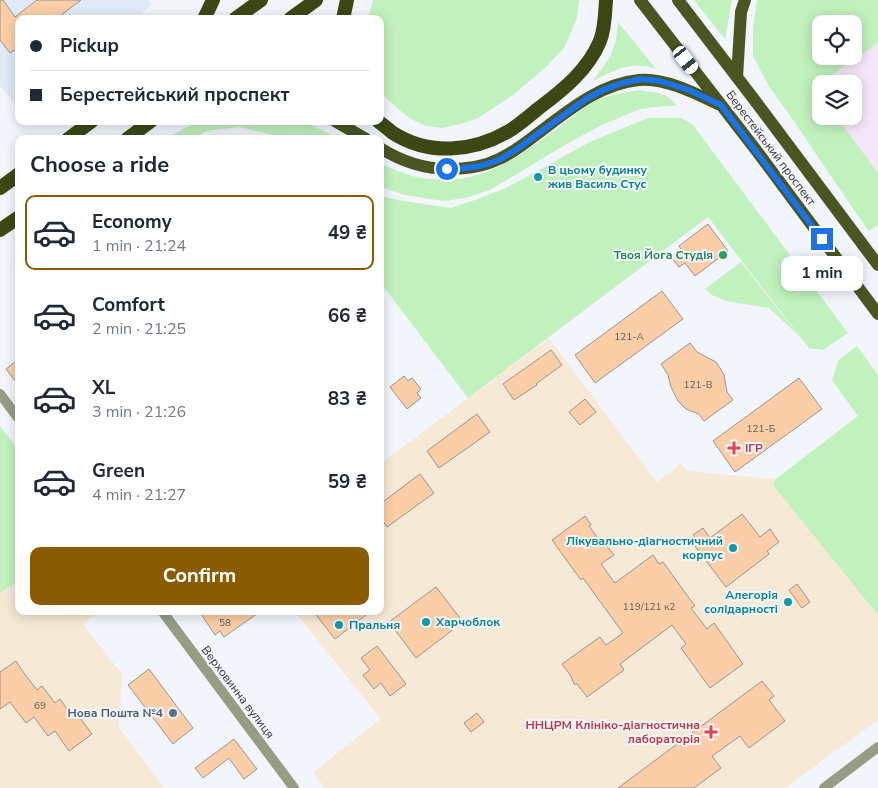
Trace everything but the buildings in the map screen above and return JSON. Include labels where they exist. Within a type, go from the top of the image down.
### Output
[{"type":"highway","points":[[206,15],[213,0]]},
{"type":"highway","points":[[240,15],[261,0]]},
{"type":"highway","points":[[295,15],[316,0]]},
{"type":"highway","points":[[344,15],[347,0]]},
{"type":"highway","points":[[383,125],[394,134],[432,148],[452,150],[489,142],[510,130],[553,97],[582,70],[600,40],[605,20],[606,0]]},
{"type":"highway","points":[[73,135],[87,125]]},
{"type":"highway","points":[[132,135],[146,125]]},
{"type":"highway","points":[[0,188],[15,177]]},
{"type":"highway","points":[[0,230],[15,219]]},
{"type":"main road","name":"Берестейський проспект","points":[[640,0],[878,314]]},
{"type":"main road","name":"Берестейський проспект","points":[[678,0],[878,265]]},
{"type":"main road","points":[[737,77],[741,12],[745,0]]},
{"type":"main road","points":[[384,150],[414,164],[436,169],[480,166],[499,160],[517,149],[586,99],[622,83],[641,79],[660,81],[689,90],[721,105]]},
{"type":"main road","points":[[342,125],[359,135]]},
{"type":"street","points":[[0,394],[15,414]]},
{"type":"street","name":"Верховинна вулиця","points":[[165,615],[294,788]]},
{"type":"street","points":[[824,788],[878,747]]},
{"type":"shaded area","points":[[0,0],[149,0],[152,4],[140,15],[15,15],[15,104],[0,86]]},
{"type":"shaded area","points":[[878,43],[878,173],[843,125],[862,125],[862,75],[832,75],[846,65],[862,65],[862,54]]},
{"type":"shaded area","points":[[549,338],[657,482],[681,463],[688,471],[776,479],[858,416],[878,441],[878,720],[785,788],[325,788],[313,772],[381,719],[297,615],[384,615],[384,461]]},
{"type":"shaded area","points":[[0,427],[15,447],[15,615],[93,615],[83,624],[122,674],[119,728],[165,788],[0,788]]},
{"type":"green space","points":[[373,0],[579,0],[577,18],[564,48],[546,67],[513,95],[478,118],[442,128],[426,126],[409,118],[384,95],[384,15],[369,15]]},
{"type":"green space","points":[[694,0],[732,0],[725,39],[698,5]]},
{"type":"green space","points":[[757,0],[878,0],[878,43],[862,54],[862,15],[812,15],[812,65],[846,65],[832,75],[812,75],[812,125],[843,125],[878,173],[878,225],[869,231],[770,88],[753,56],[753,28]]},
{"type":"green space","points":[[618,22],[656,69],[638,65],[624,67],[593,81],[610,57],[616,40]]},
{"type":"green space","points":[[638,90],[654,92],[665,95],[676,106],[640,109],[602,125],[490,190],[465,198],[444,201],[405,195],[384,188],[384,165],[416,177],[438,180],[459,179],[495,169],[528,150],[590,104]]},
{"type":"green space","points":[[648,118],[681,118],[693,125],[848,333],[823,350],[809,348],[708,217],[468,398],[384,287],[384,197],[451,208],[508,187],[590,142]]},
{"type":"green space","points":[[191,125],[312,125],[331,135],[272,135],[240,127],[207,131],[200,135],[172,135]]},
{"type":"green space","points":[[741,262],[800,337],[769,308],[726,301],[712,295],[705,289]]},
{"type":"green space","points":[[857,346],[878,375],[878,615],[773,485],[776,479],[858,416],[832,380],[838,361]]},
{"type":"green space","points":[[0,426],[15,446],[15,583],[0,593]]},
{"type":"place","name":"В цьому будинку жив Василь Стус","points":[[538,177]]},
{"type":"place","name":"Твоя Йога Студiя","points":[[723,255]]},
{"type":"place","name":"ІГР","points":[[734,448]]},
{"type":"place","name":"Лікувально-діагностичний корпус","points":[[733,548]]},
{"type":"place","name":"Алегорія солідарності","points":[[788,602]]},
{"type":"place","name":"Харчоблок","points":[[426,622]]},
{"type":"place","name":"Пральня","points":[[339,625]]},
{"type":"place","name":"Нова Пошта №4","points":[[173,713]]},
{"type":"place","name":"ННЦРМ Клініко-діагностична лабораторія","points":[[711,732]]},
{"type":"route","points":[[447,169],[480,166],[499,160],[517,149],[569,110],[603,90],[641,79],[660,81],[689,90],[721,105],[822,239]]}]
